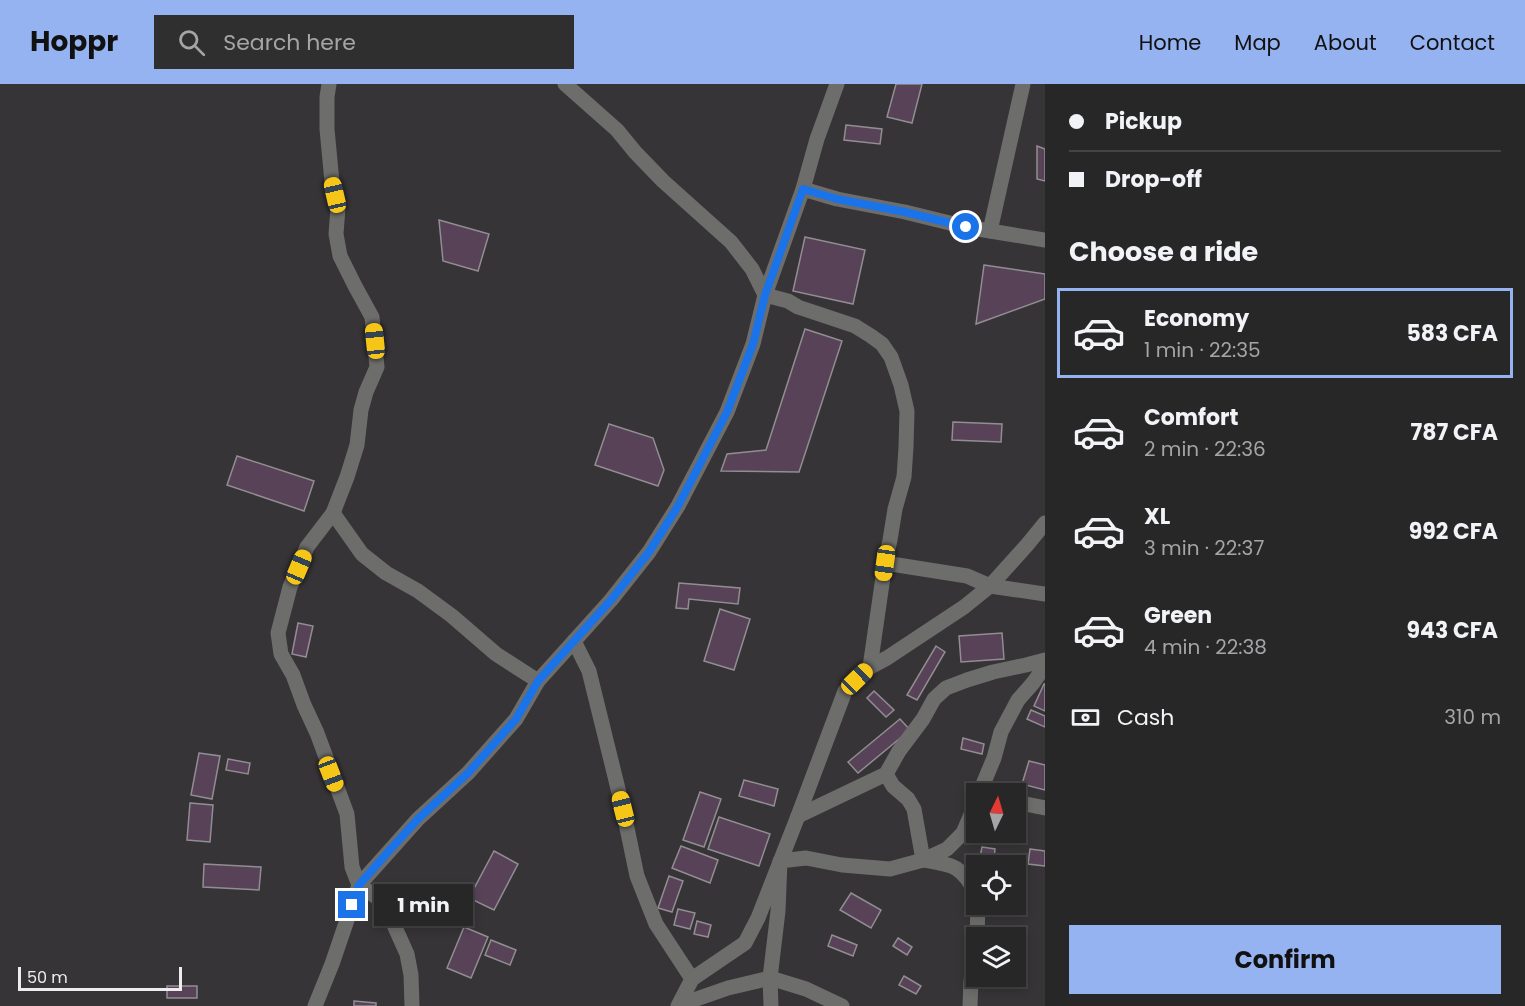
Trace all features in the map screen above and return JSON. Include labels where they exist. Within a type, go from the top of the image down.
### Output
[{"type":"street","points":[[329,84],[327,129],[332,182],[338,208],[336,234],[340,256],[372,317],[377,367],[361,410],[357,445],[347,477],[333,513],[307,547],[290,587],[278,633],[281,654],[293,675],[317,733],[346,814],[352,867],[359,885],[385,905],[407,954],[411,975],[412,1006]]},
{"type":"street","points":[[565,84],[618,130],[635,152],[663,181],[731,242],[752,269],[765,295],[788,301],[798,307],[855,327],[882,344],[891,357],[907,411],[904,477],[895,509],[885,563],[870,667]]},
{"type":"street","points":[[315,1006],[359,885],[418,819],[468,773],[516,719],[538,681],[611,600],[649,552],[678,506],[727,412],[753,344],[765,295],[837,84]]},
{"type":"street","points":[[990,231],[1023,84]]},
{"type":"street","points":[[803,189],[837,199],[966,227],[1045,240]]},
{"type":"street","points":[[333,513],[362,554],[386,573],[418,591],[452,616],[496,654],[538,681]]},
{"type":"street","points":[[679,1005],[692,979],[744,943],[758,918],[845,691],[870,667],[964,607],[990,586],[1045,523]]},
{"type":"street","points":[[885,563],[967,576],[990,586],[1045,594]]},
{"type":"street","points":[[574,641],[589,671],[637,876],[656,924],[692,979]]},
{"type":"street","points":[[798,816],[886,774],[934,699],[946,688],[984,675],[1045,660]]},
{"type":"street","points":[[985,783],[1001,732],[1018,700],[1045,666]]},
{"type":"street","points":[[886,774],[893,786],[908,799],[915,809],[923,860]]},
{"type":"street","points":[[1026,804],[1045,808]]},
{"type":"street","points":[[780,861],[806,858],[842,865],[890,868],[923,860],[947,849],[963,833],[966,827]]},
{"type":"street","points":[[923,860],[952,865],[966,876]]},
{"type":"street","points":[[771,1006],[770,978],[778,911],[780,861]]},
{"type":"street","points":[[679,1005],[728,988],[770,978],[806,988],[842,1006]]},
{"type":"street","points":[[970,1006],[971,987]]},
{"type":"building","points":[[896,84],[922,84],[912,123],[887,117]]},
{"type":"building","points":[[846,125],[882,129],[880,144],[844,140]]},
{"type":"building","points":[[1037,146],[1045,149],[1045,181],[1037,179]]},
{"type":"building","points":[[439,220],[489,234],[478,271],[443,261]]},
{"type":"building","points":[[805,237],[865,250],[853,304],[793,291]]},
{"type":"building","points":[[984,265],[1045,274],[1045,299],[976,324]]},
{"type":"building","points":[[805,329],[842,341],[799,472],[721,471],[727,454],[766,450]]},
{"type":"building","points":[[953,422],[1002,424],[1001,442],[952,440]]},
{"type":"building","points":[[609,424],[653,438],[664,470],[658,486],[595,465]]},
{"type":"building","points":[[237,456],[314,481],[304,511],[227,485]]},
{"type":"building","points":[[679,583],[740,588],[738,604],[689,599],[688,609],[676,608]]},
{"type":"building","points":[[720,609],[750,619],[734,670],[704,661]]},
{"type":"building","points":[[298,623],[313,626],[306,657],[292,654]]},
{"type":"building","points":[[1002,633],[1004,659],[961,662],[959,636]]},
{"type":"building","points":[[936,646],[945,652],[917,700],[907,695]]},
{"type":"building","points":[[1045,684],[1045,711],[1034,706]]},
{"type":"building","points":[[874,691],[894,710],[886,717],[867,698]]},
{"type":"building","points":[[1031,710],[1045,716],[1045,727],[1027,719]]},
{"type":"building","points":[[900,719],[910,730],[858,773],[848,762]]},
{"type":"building","points":[[963,738],[984,744],[982,754],[961,749]]},
{"type":"building","points":[[199,753],[220,756],[212,799],[191,795]]},
{"type":"building","points":[[228,759],[250,763],[248,774],[226,770]]},
{"type":"building","points":[[1029,761],[1045,765],[1045,790],[1022,783]]},
{"type":"building","points":[[744,780],[778,789],[774,806],[739,796]]},
{"type":"building","points":[[700,792],[721,799],[704,847],[683,840]]},
{"type":"building","points":[[190,803],[213,805],[210,842],[187,840]]},
{"type":"building","points":[[719,817],[770,834],[759,866],[708,849]]},
{"type":"building","points":[[681,846],[718,860],[710,883],[672,868]]},
{"type":"building","points":[[982,847],[995,849],[994,855],[980,855]]},
{"type":"building","points":[[1030,849],[1045,851],[1045,866],[1028,864]]},
{"type":"building","points":[[494,851],[518,864],[494,910],[469,898]]},
{"type":"building","points":[[204,864],[261,867],[259,890],[203,887]]},
{"type":"building","points":[[669,876],[683,881],[672,912],[658,908]]},
{"type":"building","points":[[851,893],[881,910],[871,928],[840,910]]},
{"type":"building","points":[[678,909],[695,913],[690,929],[674,925]]},
{"type":"building","points":[[697,921],[711,925],[708,937],[694,934]]},
{"type":"building","points":[[464,927],[488,937],[471,978],[447,968]]},
{"type":"building","points":[[832,935],[857,945],[853,956],[828,946]]},
{"type":"building","points":[[898,938],[912,947],[907,955],[893,946]]},
{"type":"building","points":[[491,940],[516,950],[510,965],[485,955]]},
{"type":"building","points":[[904,976],[921,986],[916,994],[899,985]]},
{"type":"building","points":[[167,986],[197,986],[197,998],[167,998]]},
{"type":"building","points":[[354,1001],[376,1003],[376,1006],[354,1006]]},
{"type":"route","points":[[352,905],[359,885],[388,852],[418,819],[468,773],[516,719],[538,681],[611,600],[649,552],[678,506],[727,412],[753,344],[765,295],[803,189],[837,199],[966,227]]}]
